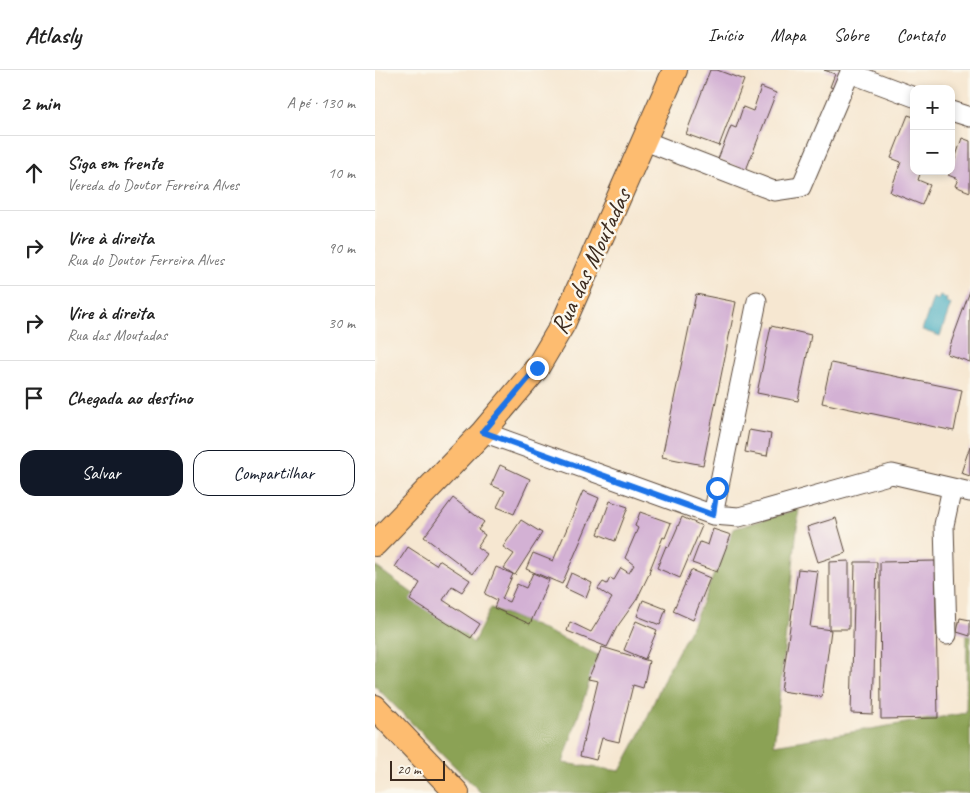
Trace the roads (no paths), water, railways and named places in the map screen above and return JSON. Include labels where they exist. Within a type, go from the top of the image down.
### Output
[{"type":"main road","name":"Rua das Moutadas","points":[[375,544],[483,432],[537,368],[563,324],[675,70]]},
{"type":"main road","points":[[375,707],[457,793]]},
{"type":"street","points":[[645,141],[774,190],[801,187],[850,71],[910,95]]},
{"type":"street","points":[[955,112],[970,118]]},
{"type":"street","points":[[713,515],[757,301]]},
{"type":"street","points":[[483,432],[713,515],[739,518],[892,474],[961,490],[944,525],[947,635]]},
{"type":"water","points":[[940,296],[947,299],[946,302],[951,304],[940,336],[922,330],[933,298],[938,300]]}]
